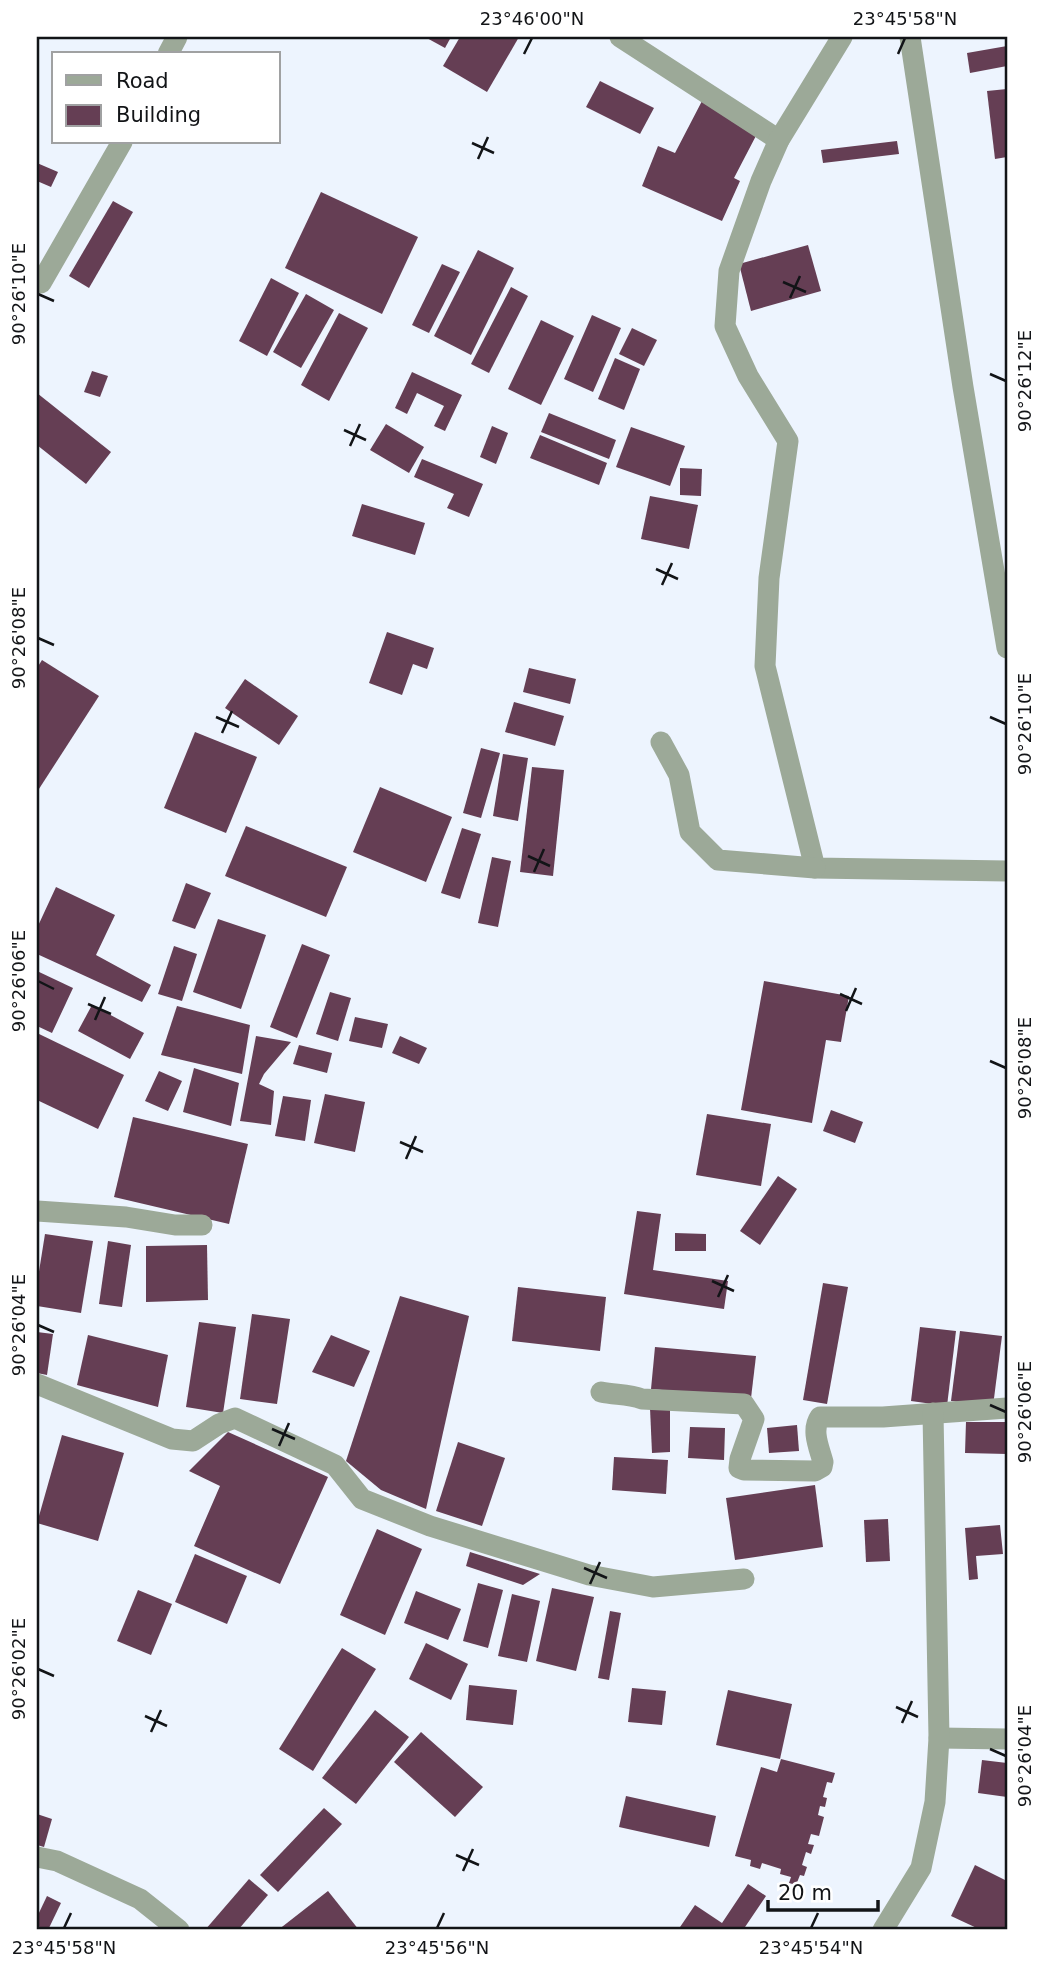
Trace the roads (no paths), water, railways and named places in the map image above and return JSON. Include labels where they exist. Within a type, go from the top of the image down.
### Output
[{"type":"street","points":[[620,37],[779,140]]},
{"type":"street","points":[[815,868],[765,666],[769,578],[788,441],[748,376],[725,326],[729,271],[761,181],[779,140],[842,37]]},
{"type":"street","points":[[910,37],[963,387],[1007,648]]},
{"type":"street","points":[[37,281],[41,283],[121,144]]},
{"type":"street","points":[[661,742],[680,775],[690,832],[718,860],[815,868],[1007,871]]},
{"type":"street","points":[[37,1211],[126,1217],[175,1225],[202,1225]]},
{"type":"street","points":[[37,1384],[172,1439],[193,1441],[219,1424],[235,1418],[335,1465],[362,1499],[430,1526],[589,1575],[653,1587],[744,1579]]},
{"type":"street","points":[[601,1392],[632,1395],[642,1399],[744,1405],[754,1419],[740,1459],[739,1468],[744,1470],[815,1471],[822,1467],[815,1429],[820,1417],[1007,1408]]},
{"type":"street","points":[[883,1930],[921,1868],[935,1802],[939,1738],[933,1413]]},
{"type":"street","points":[[939,1738],[1007,1739]]},
{"type":"street","points":[[37,1857],[57,1861],[140,1899],[179,1930]]}]
